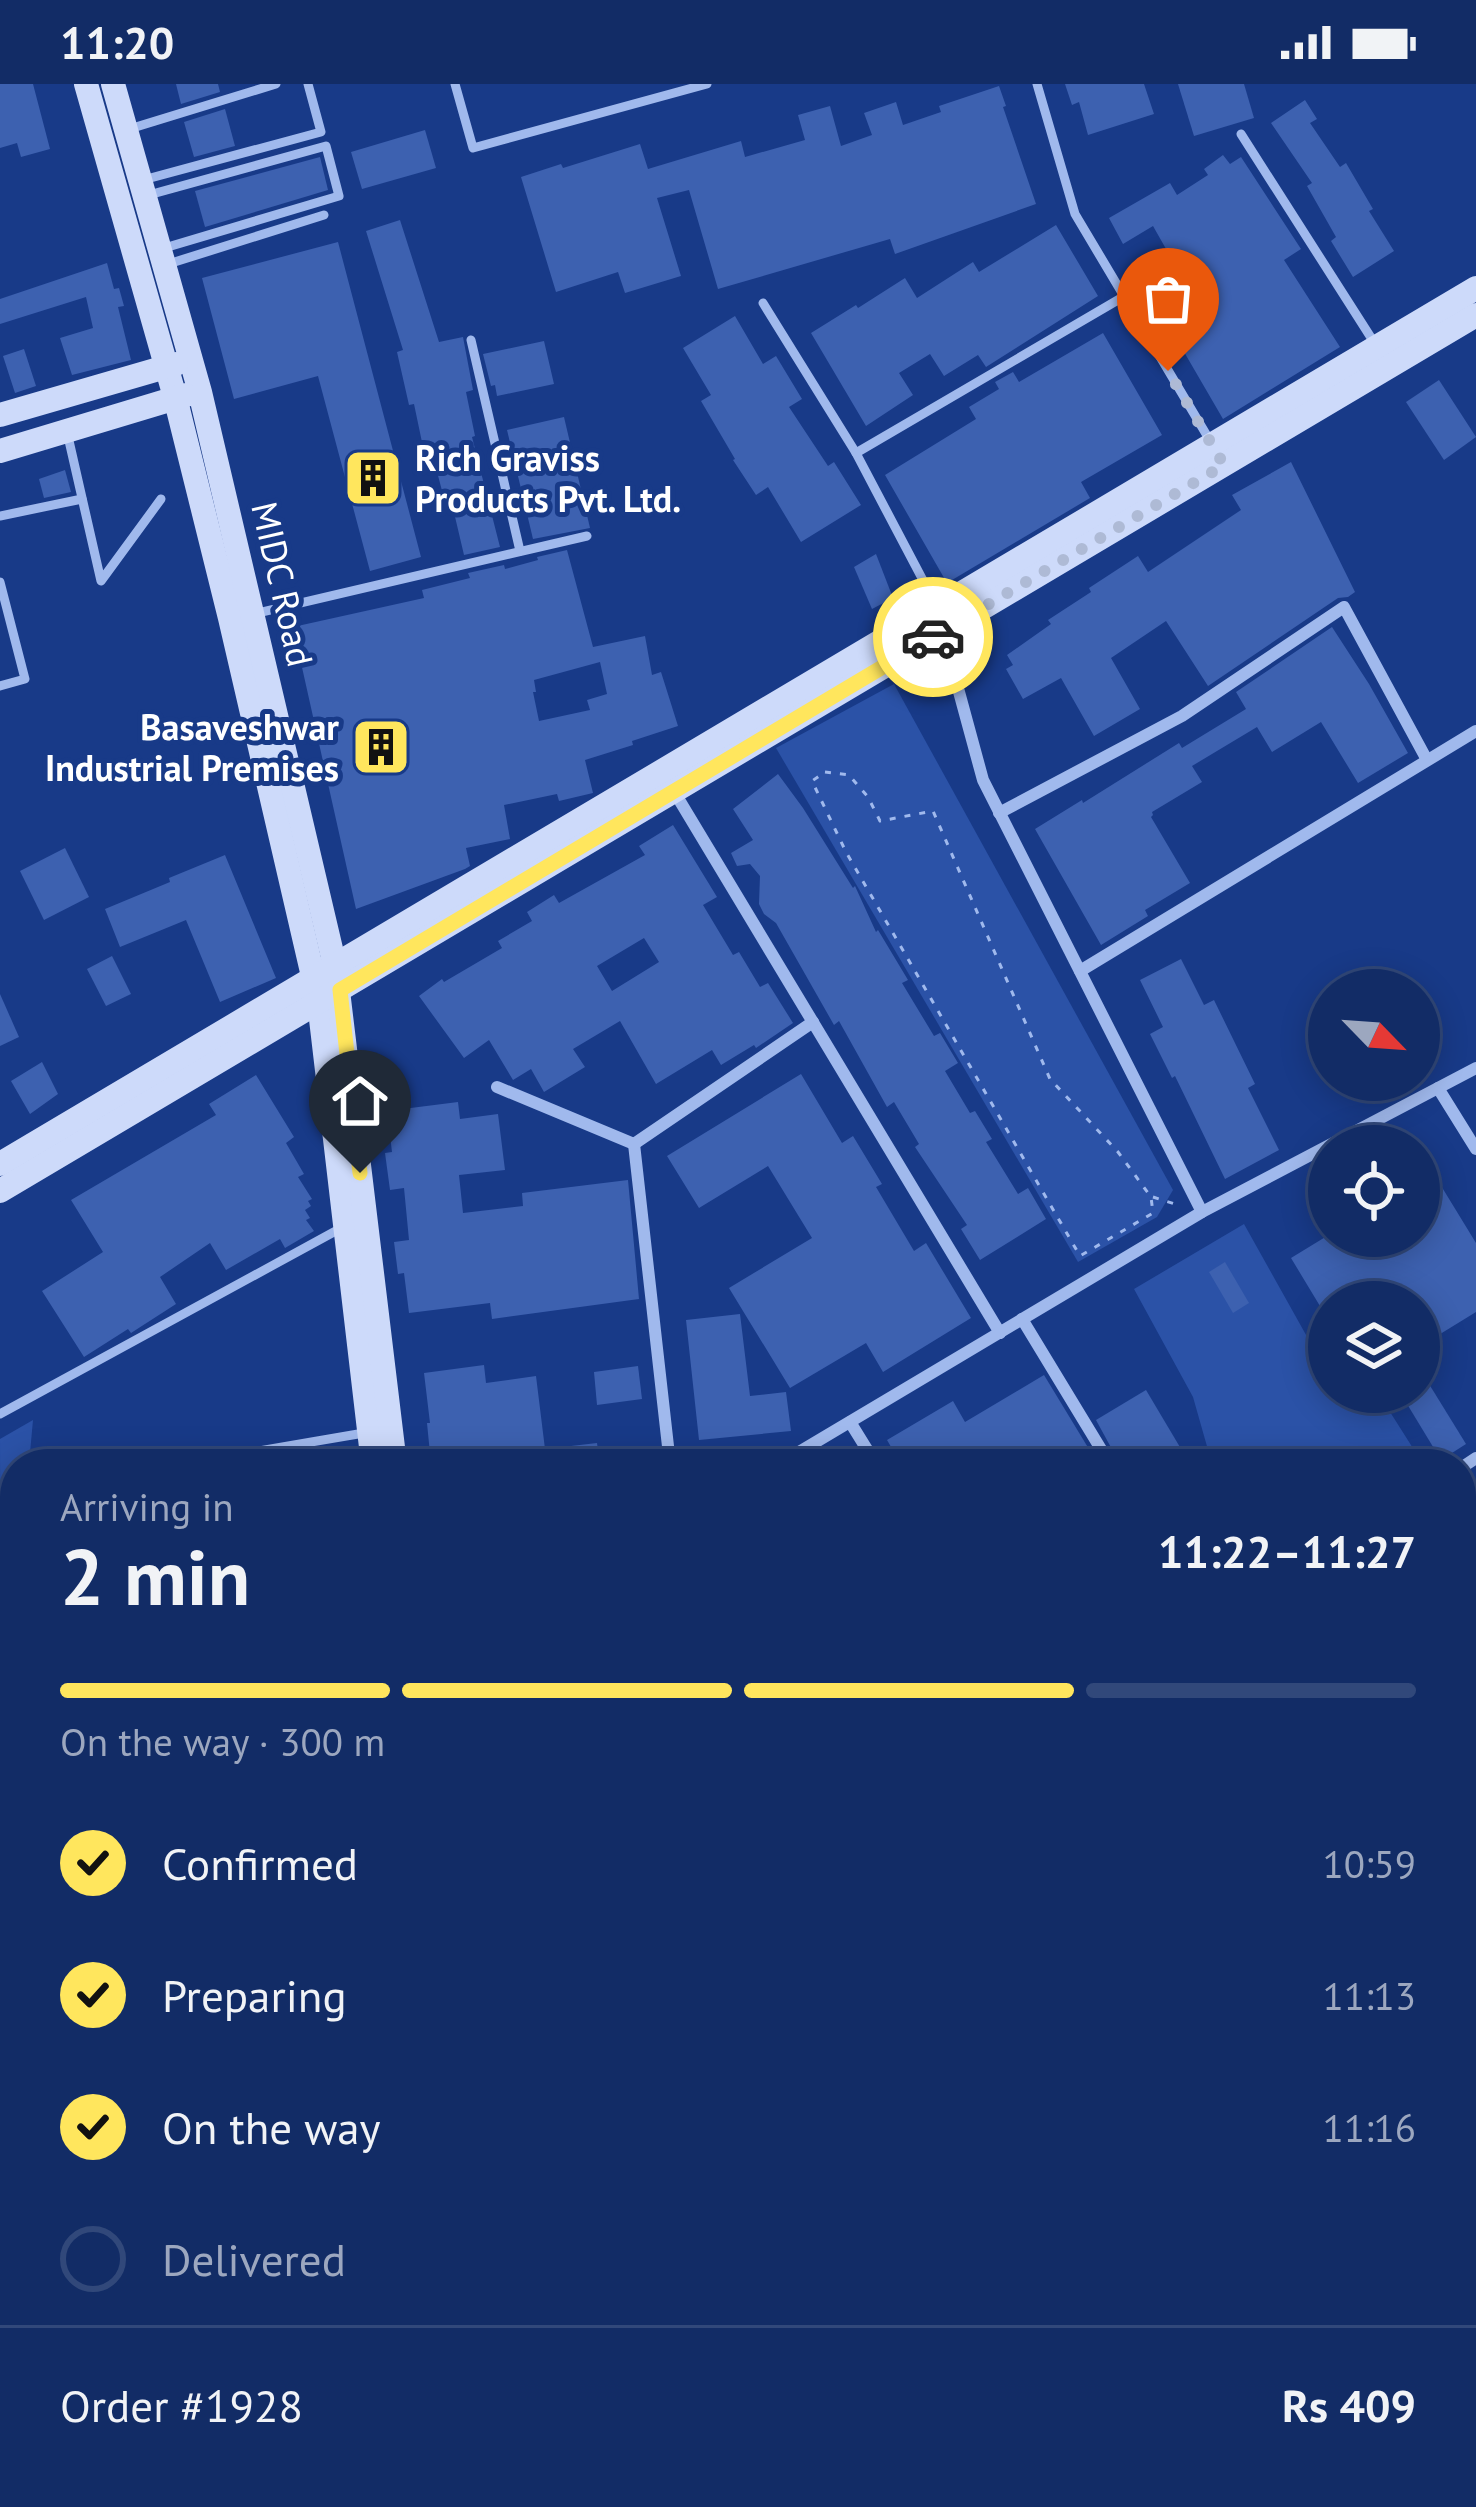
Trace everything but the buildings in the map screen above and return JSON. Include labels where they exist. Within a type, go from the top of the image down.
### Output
[{"type":"main road","name":"MIDC Road","points":[[86,84],[166,368],[187,394]]},
{"type":"main road","name":"MIDC Road","points":[[113,84],[191,360],[187,394],[327,984],[393,1449]]},
{"type":"main road","points":[[0,1191],[327,984],[1384,356],[1476,288]]},
{"type":"main road","points":[[1384,356],[1476,315]]},
{"type":"main road","points":[[0,415],[191,360]]},
{"type":"main road","points":[[0,451],[187,394]]},
{"type":"main road","name":"MIDC Road","points":[[327,984],[343,1227],[371,1449]]},
{"type":"main road","points":[[0,1164],[327,984]]},
{"type":"street","points":[[999,813],[1182,716],[1345,607],[1427,760]]},
{"type":"street","points":[[940,620],[983,780],[1202,1212]]},
{"type":"street","points":[[1079,971],[1476,730]]},
{"type":"street","points":[[668,781],[1000,1333]]},
{"type":"street","points":[[634,1144],[813,1022]]},
{"type":"street","points":[[1440,1087],[1476,1068]]},
{"type":"street","points":[[497,1088],[634,1144]]},
{"type":"street","points":[[1440,1091],[1476,1150]]},
{"type":"street","points":[[804,1449],[1202,1212],[1413,1101]]},
{"type":"street","points":[[634,1144],[668,1449]]},
{"type":"street","points":[[1022,1319],[1101,1449]]},
{"type":"street","points":[[850,1422],[867,1449]]},
{"type":"lane","points":[[126,130],[276,84]]},
{"type":"lane","points":[[143,188],[321,131],[308,84]]},
{"type":"lane","points":[[455,84],[473,148],[707,84]]},
{"type":"lane","points":[[1037,84],[1075,214],[1218,455]]},
{"type":"lane","points":[[1241,134],[1384,356]]},
{"type":"lane","points":[[143,188],[326,146],[339,196],[163,257]]},
{"type":"lane","points":[[163,257],[324,215]]},
{"type":"lane","points":[[856,453],[1123,297]]},
{"type":"lane","points":[[763,303],[856,453],[940,620]]},
{"type":"lane","points":[[471,340],[520,551]]},
{"type":"lane","points":[[67,432],[100,581],[161,499]]},
{"type":"lane","points":[[0,517],[82,499]]},
{"type":"lane","points":[[242,616],[587,536]]},
{"type":"lane","points":[[0,581],[25,679],[0,686]]},
{"type":"lane","points":[[0,1414],[343,1227]]},
{"type":"lane","points":[[270,1449],[369,1432]]},
{"type":"path","points":[[1151,1196],[1153,1213],[1080,1256],[846,852],[812,781],[826,772],[849,775],[868,796],[880,821],[933,811],[1050,1079],[1118,1152],[1151,1196],[1202,1212]]},
{"type":"shaded area","points":[[894,684],[1173,1190],[1157,1217],[1078,1262],[776,748]]},
{"type":"shaded area","points":[[1244,1224],[1308,1338],[1308,1413],[1391,1413],[1413,1449],[1208,1449],[1193,1397],[1134,1289]]},
{"type":"shaded area","points":[[33,1420],[30,1449],[0,1449],[0,1439]]},
{"type":"way so far","points":[[933,637],[1224,465],[1168,371]]},
{"type":"place","name":"Rich Graviss Products Pvt. Ltd.","points":[[373,478]]},
{"type":"place","name":"Basaveshwar Industrial Premises","points":[[381,747]]},
{"type":"route","points":[[360,1173],[340,990],[933,637]]}]
